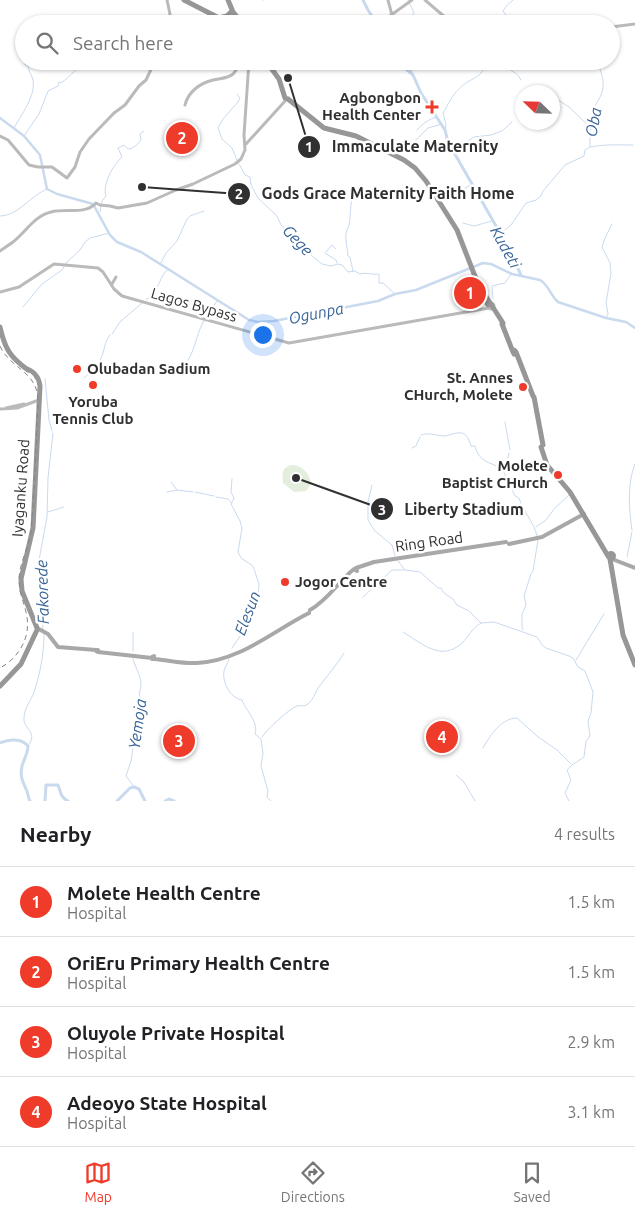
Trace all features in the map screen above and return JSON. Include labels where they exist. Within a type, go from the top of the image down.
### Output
[{"type":"highway","points":[[227,0],[234,15]]},
{"type":"highway","points":[[184,1],[210,15]]},
{"type":"highway","points":[[228,15],[232,12]]},
{"type":"highway","points":[[273,70],[280,78],[286,99],[319,125],[327,130],[353,135],[406,161],[418,172],[431,190],[457,230],[477,284],[507,333],[532,397],[548,468],[569,491],[582,515]]},
{"type":"highway","points":[[471,270],[474,282],[507,333]]},
{"type":"highway","name":"Iyaganku Road","points":[[0,327],[7,351],[36,377],[39,388],[32,528],[21,579],[22,591],[36,629]]},
{"type":"highway","points":[[542,446],[550,467],[572,493],[582,515],[612,558],[625,638],[635,663]]},
{"type":"highway","points":[[0,686],[23,661],[36,629]]},
{"type":"main road","points":[[168,0],[170,15]]},
{"type":"main road","points":[[388,0],[392,15],[409,2]]},
{"type":"main road","points":[[425,0],[442,15]]},
{"type":"main road","points":[[620,26],[635,24]]},
{"type":"main road","points":[[0,136],[8,140],[29,165],[54,168],[67,178],[75,167],[80,152],[89,139],[114,113],[125,105],[139,86],[146,80],[150,70]]},
{"type":"main road","points":[[185,105],[187,97],[192,90],[214,80],[231,76],[235,70]]},
{"type":"main road","points":[[0,250],[8,248],[30,225],[45,214],[88,209],[96,203],[102,206],[121,208],[147,203],[193,184],[238,162],[244,155],[249,70]]},
{"type":"main road","points":[[245,144],[286,99]]},
{"type":"main road","name":"Lagos Bypass","points":[[20,285],[55,263],[96,265],[104,271],[118,292],[126,296],[289,342],[491,306]]},
{"type":"main road","name":"Lagos Bypass","points":[[0,291],[20,285],[53,265],[95,267],[102,270],[114,289],[122,296],[289,343],[491,306]]},
{"type":"main road","points":[[112,284],[116,277]]},
{"type":"main road","points":[[0,408],[14,409],[39,399]]},
{"type":"main road","name":"Ring Road","points":[[36,629],[46,634],[55,647],[59,649],[97,651],[195,663],[221,658],[250,647],[328,599],[356,569],[379,562],[542,537],[582,515]]},
{"type":"main road","points":[[612,558],[635,567]]},
{"type":"green space","points":[[291,465],[302,468],[309,476],[311,484],[306,491],[294,492],[283,483],[284,470]]},
{"type":"waterway","name":"Kudeti","points":[[363,0],[371,15]]},
{"type":"waterway","points":[[408,0],[414,13],[413,15]]},
{"type":"waterway","points":[[506,15],[503,11],[513,0]]},
{"type":"waterway","points":[[14,128],[32,92],[33,80],[29,70]]},
{"type":"waterway","points":[[24,136],[39,114],[48,91],[58,86],[59,82],[61,83],[76,70]]},
{"type":"waterway","name":"Kudeti","points":[[407,70],[413,75],[421,93],[445,130],[448,142],[508,247],[521,275]]},
{"type":"waterway","name":"Kudeti","points":[[411,70],[413,75]]},
{"type":"waterway","points":[[445,130],[446,125],[443,113],[450,100],[463,85],[479,75],[483,70]]},
{"type":"waterway","points":[[511,70],[521,80]]},
{"type":"waterway","name":"Oba","points":[[590,147],[590,131],[596,116],[593,111],[603,89],[600,70]]},
{"type":"waterway","name":"Gege","points":[[237,94],[240,98],[238,102],[223,119],[218,128],[222,139],[232,148],[237,160]]},
{"type":"waterway","points":[[560,101],[590,127]]},
{"type":"waterway","points":[[417,130],[426,122],[437,117]]},
{"type":"waterway","name":"Ogunpa","points":[[0,118],[24,136],[40,155],[47,189],[57,194],[93,204],[110,235],[117,242],[141,252],[249,320],[258,322],[274,321],[378,301],[395,294],[416,290],[483,263],[491,264],[512,274],[540,280],[558,302],[606,318],[626,322],[635,328]]},
{"type":"waterway","points":[[454,150],[474,137],[491,135],[502,131],[512,122]]},
{"type":"waterway","points":[[413,143],[428,128],[442,124]]},
{"type":"waterway","points":[[100,212],[102,201],[106,196],[105,191],[109,175],[122,157],[118,148],[124,145],[128,149],[134,147],[141,140],[140,134],[144,131]]},
{"type":"waterway","points":[[591,147],[633,145]]},
{"type":"waterway","name":"Oba","points":[[500,234],[511,225],[526,203],[536,200],[541,196],[565,165],[584,156],[585,150],[590,147]]},
{"type":"waterway","name":"Gege","points":[[239,164],[245,175],[250,177],[251,185],[258,198],[277,216],[281,225],[305,250],[322,264],[331,266],[342,265],[348,272],[379,274],[379,283],[383,283],[395,294]]},
{"type":"waterway","points":[[449,197],[449,195],[472,184]]},
{"type":"waterway","points":[[0,216],[13,213],[47,189]]},
{"type":"waterway","points":[[353,271],[350,257],[348,256],[346,232],[349,225],[352,201],[361,190]]},
{"type":"waterway","points":[[161,263],[166,253],[177,241],[187,219],[204,211]]},
{"type":"waterway","points":[[463,223],[474,226],[492,221]]},
{"type":"waterway","points":[[606,318],[608,314],[606,303],[611,273],[610,263],[602,247],[612,224]]},
{"type":"waterway","points":[[23,307],[42,284],[62,270],[85,242],[90,238],[109,233]]},
{"type":"waterway","points":[[326,252],[332,245],[336,249]]},
{"type":"waterway","points":[[325,253],[336,260],[337,263]]},
{"type":"waterway","points":[[146,299],[152,298],[168,269]]},
{"type":"waterway","points":[[493,299],[492,286],[505,283],[511,274]]},
{"type":"waterway","points":[[188,360],[202,325],[217,301]]},
{"type":"waterway","points":[[112,334],[120,322],[142,303]]},
{"type":"waterway","points":[[84,378],[94,369],[99,361],[110,335]]},
{"type":"waterway","name":"Fakorede","points":[[45,379],[49,420],[52,431]]},
{"type":"waterway","points":[[505,422],[510,450]]},
{"type":"waterway","name":"Fakorede","points":[[43,630],[39,560],[47,517],[48,478],[53,433]]},
{"type":"waterway","points":[[421,435],[445,436],[456,433],[464,434],[471,446],[475,446],[482,458],[502,468],[537,536]]},
{"type":"waterway","points":[[412,448],[416,446],[420,437]]},
{"type":"waterway","points":[[502,467],[509,453]]},
{"type":"waterway","points":[[632,530],[630,488],[632,471],[635,464]]},
{"type":"waterway","name":"Elesun","points":[[232,479],[231,492],[234,498],[231,504],[242,528],[238,552],[241,558],[253,566],[259,584],[258,598],[249,615],[245,629],[232,648]]},
{"type":"waterway","points":[[171,482],[177,490]]},
{"type":"waterway","points":[[372,485],[368,502],[368,520],[374,530],[392,545],[395,556]]},
{"type":"waterway","points":[[167,492],[177,490],[193,492]]},
{"type":"waterway","points":[[195,492],[214,496]]},
{"type":"waterway","points":[[536,527],[546,520],[554,509],[569,495]]},
{"type":"waterway","points":[[216,497],[228,499],[232,503]]},
{"type":"waterway","points":[[48,512],[64,507]]},
{"type":"waterway","points":[[627,557],[632,532]]},
{"type":"waterway","points":[[523,630],[522,614],[526,605],[524,596],[533,571],[538,540]]},
{"type":"waterway","points":[[398,561],[405,570],[420,572],[438,588],[441,588],[457,605],[469,611],[481,623],[494,622],[537,637],[546,648],[573,658],[578,667],[585,671],[593,692],[591,713],[588,721],[590,736],[586,741],[584,757],[567,770],[571,780],[565,793],[569,801]]},
{"type":"waterway","points":[[363,597],[392,570],[404,570]]},
{"type":"waterway","points":[[576,660],[604,614]]},
{"type":"waterway","points":[[403,632],[425,646],[439,651],[447,651],[462,643],[481,623]]},
{"type":"waterway","name":"Yemoja","points":[[133,632],[133,651]]},
{"type":"waterway","name":"Fakorede","points":[[28,746],[32,737],[24,722],[24,714],[38,678],[44,634]]},
{"type":"waterway","points":[[262,737],[289,711],[310,702],[344,653]]},
{"type":"waterway","name":"Yemoja","points":[[133,659],[141,680],[139,693],[142,704],[138,736],[126,776],[134,787]]},
{"type":"waterway","name":"Elesun","points":[[229,659],[224,671],[224,680],[231,693],[242,700],[254,721],[255,734],[261,739],[263,753],[261,766],[268,791],[267,797],[271,801]]},
{"type":"waterway","points":[[483,748],[501,724],[517,718],[537,736],[557,750],[571,764]]},
{"type":"waterway","points":[[0,743],[15,740],[28,746],[21,772],[22,781],[30,801]]},
{"type":"waterway","points":[[456,775],[464,782],[475,801]]},
{"type":"waterway","points":[[45,801],[46,785],[58,785],[62,796],[68,801]]},
{"type":"waterway","name":"Yemoja","points":[[117,801],[130,788],[134,787],[139,789],[145,801]]},
{"type":"waterway","points":[[165,801],[169,799],[174,801]]},
{"type":"railway","points":[[0,346],[10,360],[29,376],[37,391],[38,401],[31,531],[19,580],[27,621],[26,636],[16,655],[0,668]]},
{"type":"place","name":"Immaculate Maternity","points":[[288,78]]},
{"type":"place","name":"Agbongbon Health Center","points":[[432,107]]},
{"type":"place","name":"OriEru Primary Health Centre","points":[[182,138]]},
{"type":"place","name":"Gods Grace Maternity Faith Home","points":[[142,187]]},
{"type":"place","name":"Molete Health Centre","points":[[470,293]]},
{"type":"place","name":"Olubadan Sadium","points":[[77,369]]},
{"type":"place","name":"Yoruba Tennis Club","points":[[93,385]]},
{"type":"place","name":"St. Annes CHurch, Molete","points":[[523,387]]},
{"type":"place","name":"Molete Baptist CHurch","points":[[558,475]]},
{"type":"place","name":"Liberty Stadium","points":[[296,478]]},
{"type":"place","name":"Jogor Centre","points":[[285,582]]},
{"type":"place","name":"Adeoyo State Hospital","points":[[442,737]]},
{"type":"place","name":"Oluyole Private Hospital","points":[[179,741]]}]
